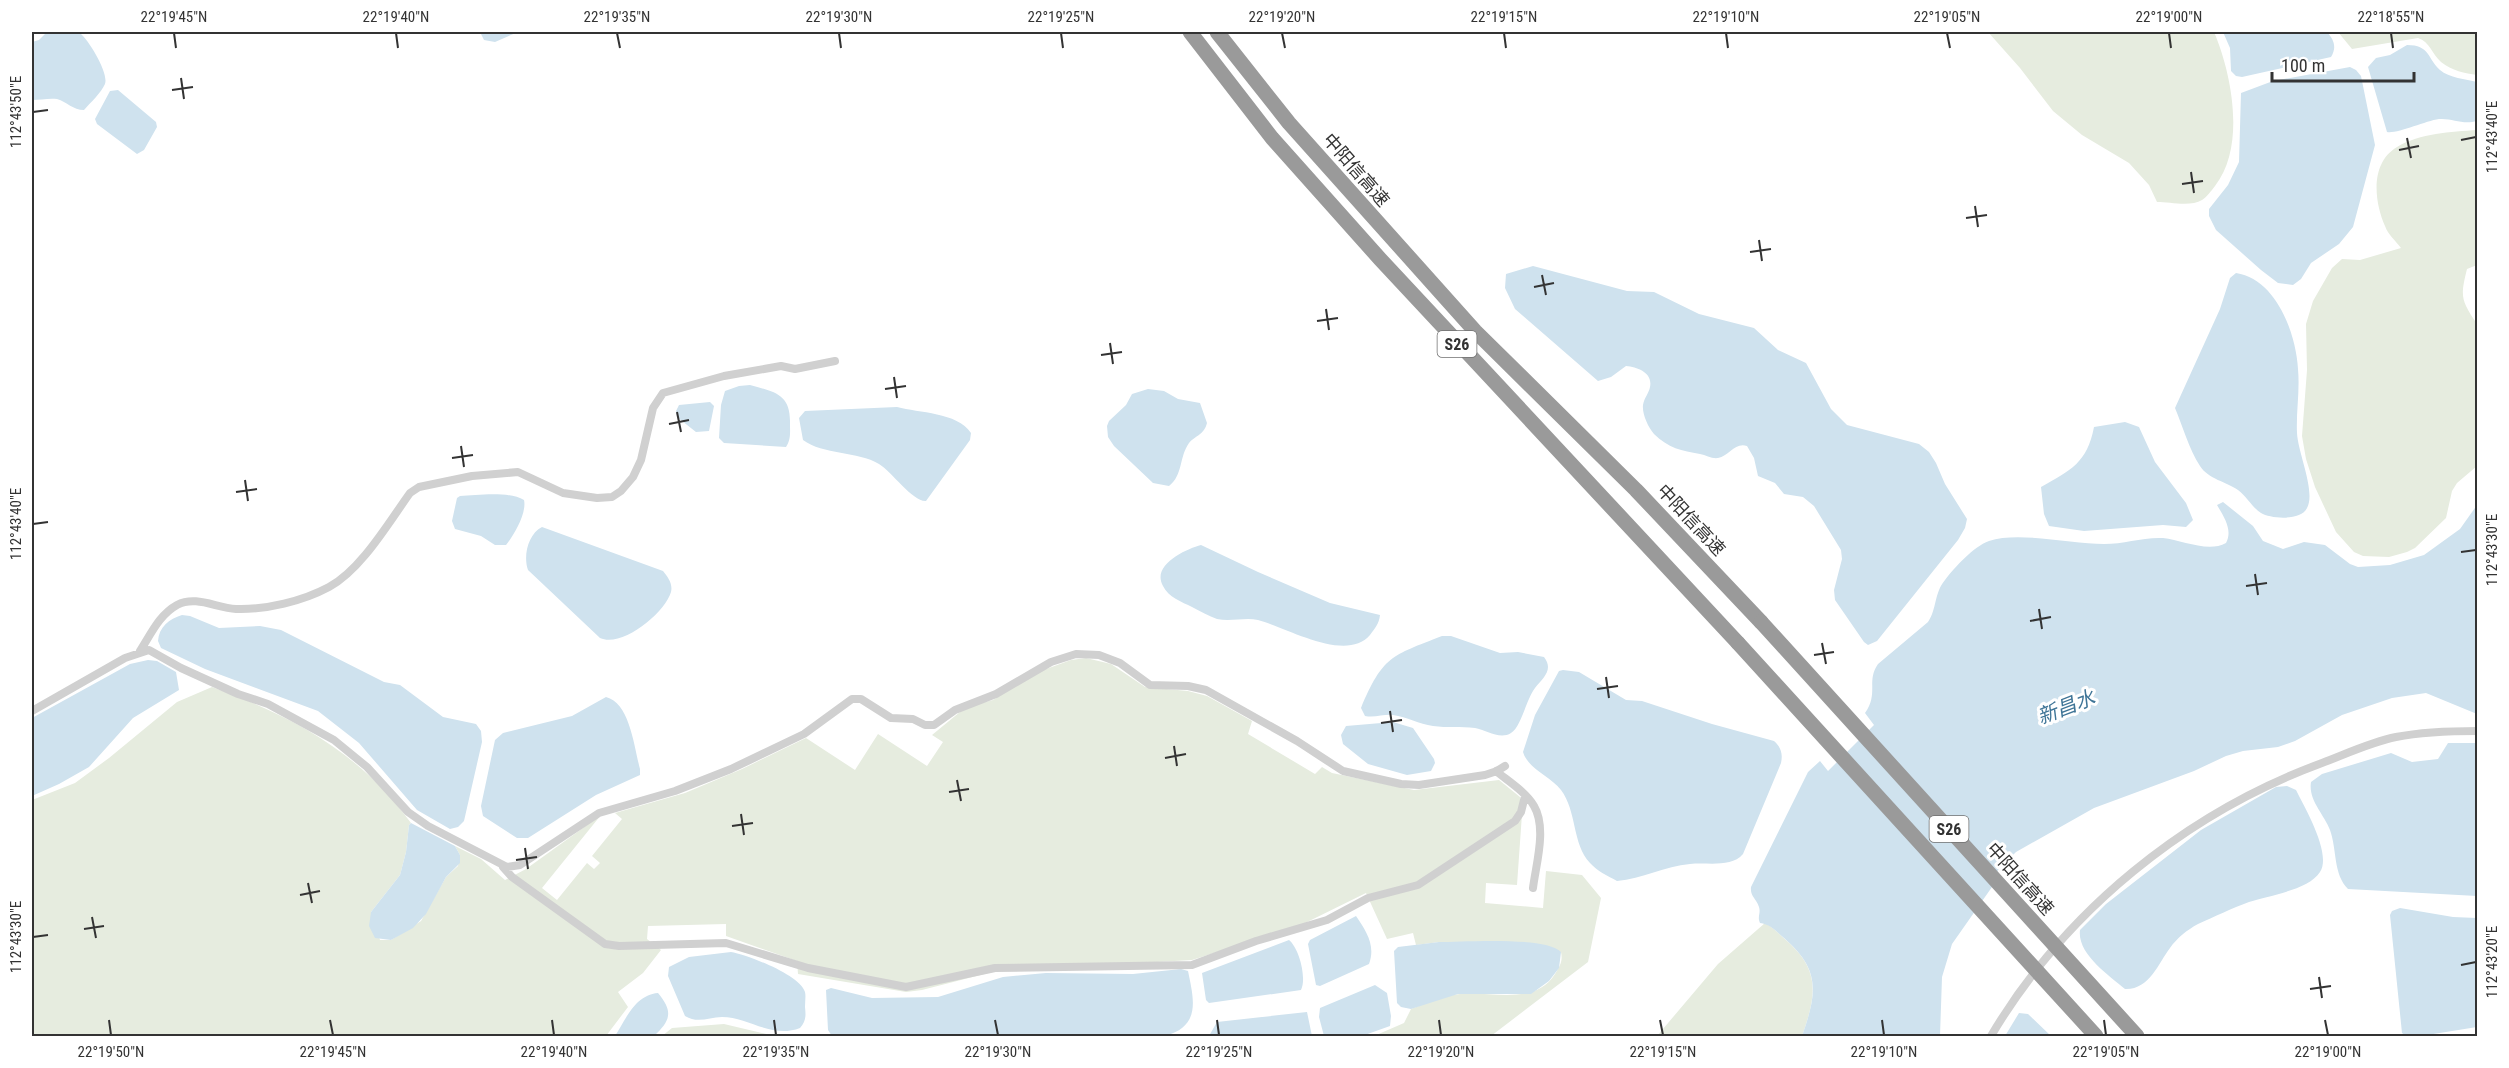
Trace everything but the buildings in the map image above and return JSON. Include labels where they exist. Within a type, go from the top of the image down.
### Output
[{"type":"highway","name":"S26","points":[[1190,32],[1246,105],[1364,242],[1738,643],[2096,1036]]},
{"type":"highway","name":"中阳信高速","points":[[1217,32],[1289,123],[1475,331],[1636,490],[1761,622],[2137,1036]]},
{"type":"street","points":[[140,651],[162,616],[184,602],[195,601],[232,609],[247,609],[273,606],[329,587],[354,566],[410,493],[418,487],[472,477],[518,472],[563,493],[597,498],[612,497],[621,491],[633,477],[641,460],[653,408],[663,393],[723,376],[781,366],[795,369],[835,361]]},
{"type":"street","points":[[32,711],[140,651],[149,650],[181,668],[238,694],[268,704],[333,740],[368,767],[408,812],[502,867],[512,877],[605,945],[726,943],[808,968],[906,987],[995,968],[1192,965],[1256,941],[1327,920],[1368,898],[1418,885],[1515,821],[1521,812],[1525,796]]},
{"type":"street","points":[[502,867],[520,865],[599,813],[675,791],[731,769],[804,734],[852,699],[861,699],[891,718],[913,719],[925,725],[934,725],[955,710],[996,694],[1051,663],[1076,654],[1100,655],[1112,659],[1150,685],[1188,686],[1206,690],[1297,741],[1343,771],[1410,785],[1496,771],[1505,766]]},
{"type":"street","points":[[1991,1036],[2007,1008],[2092,906],[2129,874],[2240,798],[2290,774],[2395,737],[2438,732],[2478,731]]},
{"type":"street","points":[[1496,771],[1534,805],[1540,827],[1533,888]]},
{"type":"shaded area","points":[[1988,32],[2214,32],[2226,68],[2233,110],[2230,151],[2225,170],[2215,186],[2206,197],[2197,202],[2186,204],[2157,202],[2149,185],[2129,163],[2082,135],[2053,111],[2020,68]]},
{"type":"shaded area","points":[[2338,32],[2477,32],[2477,75],[2445,65],[2425,42],[2418,38],[2352,49]]},
{"type":"shaded area","points":[[2477,130],[2477,265],[2467,269],[2463,298],[2477,324],[2477,466],[2457,483],[2452,491],[2446,518],[2415,548],[2389,557],[2363,556],[2354,552],[2336,532],[2315,487],[2306,459],[2302,436],[2307,370],[2306,324],[2313,301],[2332,268],[2342,259],[2360,260],[2401,248],[2386,229],[2378,205],[2378,172],[2388,154],[2406,142],[2426,136]]},
{"type":"shaded area","points":[[1086,658],[1111,664],[1145,687],[1188,691],[1207,696],[1252,721],[1248,734],[1315,774],[1322,767],[1332,773],[1414,790],[1499,780],[1520,797],[1522,814],[1517,885],[1486,883],[1485,903],[1543,908],[1546,871],[1582,875],[1601,898],[1588,962],[1491,1036],[1374,1036],[1404,1023],[1411,1009],[1442,998],[1460,994],[1525,994],[1536,990],[1546,984],[1555,974],[1561,963],[1561,952],[1439,942],[1416,945],[1413,933],[1387,939],[1366,893],[1299,926],[1192,960],[996,971],[906,992],[798,974],[797,961],[726,936],[726,924],[648,926],[647,939],[661,950],[643,973],[618,992],[628,1007],[606,1036],[32,1036],[32,800],[75,783],[177,702],[212,687],[270,710],[297,724],[347,756],[391,798],[411,823],[400,875],[371,912],[380,940],[391,940],[421,921],[446,877],[458,866],[460,855],[455,846],[481,859],[505,880],[526,869],[601,815],[542,888],[557,900],[587,863],[594,869],[600,863],[592,856],[622,819],[615,813],[685,793],[806,738],[855,770],[878,734],[927,766],[943,742],[932,735],[966,707],[993,700],[1038,672],[1071,660]]},
{"type":"shaded area","points":[[1765,923],[1798,952],[1810,974],[1812,996],[1802,1036],[1657,1036],[1718,964]]},
{"type":"shaded area","points":[[724,1024],[775,1036],[662,1036],[672,1028]]},
{"type":"water","points":[[47,32],[81,34],[89,43],[101,65],[105,84],[84,110],[57,99],[32,100],[32,42],[39,40]]},
{"type":"water","points":[[480,32],[518,32],[495,42],[484,40]]},
{"type":"water","points":[[2223,32],[2327,32],[2333,41],[2334,50],[2331,57],[2242,77],[2236,76],[2231,71],[2230,48]]},
{"type":"water","points":[[2407,45],[2424,50],[2444,73],[2477,82],[2477,121],[2439,119],[2387,132],[2368,67],[2376,58],[2390,55]]},
{"type":"water","points":[[2350,67],[2361,76],[2375,145],[2353,227],[2339,244],[2311,263],[2301,279],[2293,285],[2278,283],[2216,230],[2209,216],[2209,209],[2228,185],[2239,162],[2241,93],[2273,81]]},
{"type":"water","points":[[118,90],[156,122],[157,127],[144,150],[137,154],[97,124],[95,119],[110,91]]},
{"type":"water","points":[[1533,266],[1627,291],[1654,292],[1699,314],[1754,328],[1778,350],[1806,363],[1831,409],[1847,425],[1919,444],[1929,452],[1945,484],[1967,519],[1965,528],[1958,540],[1877,641],[1868,645],[1864,642],[1835,600],[1834,590],[1842,559],[1841,550],[1814,506],[1803,497],[1784,494],[1775,483],[1758,476],[1754,458],[1747,446],[1739,446],[1722,457],[1716,458],[1687,452],[1659,439],[1650,428],[1643,412],[1650,387],[1647,374],[1640,369],[1626,366],[1611,377],[1598,381],[1515,309],[1505,288],[1506,274]]},
{"type":"water","points":[[2236,273],[2250,277],[2262,285],[2273,297],[2288,324],[2293,340],[2298,377],[2297,433],[2308,483],[2309,501],[2304,512],[2292,517],[2261,513],[2234,487],[2203,470],[2175,408],[2220,309],[2230,278]]},
{"type":"water","points":[[750,385],[780,396],[788,406],[790,424],[786,447],[724,443],[719,438],[721,405],[725,391]]},
{"type":"water","points":[[1148,389],[1164,391],[1178,399],[1200,403],[1207,423],[1202,432],[1189,443],[1177,477],[1169,486],[1153,483],[1114,446],[1108,437],[1109,421],[1126,405],[1132,394]]},
{"type":"water","points":[[710,402],[714,406],[709,431],[696,432],[677,417],[676,411],[679,405]]},
{"type":"water","points":[[897,407],[947,417],[965,426],[971,433],[970,440],[926,501],[915,497],[884,468],[871,460],[820,448],[803,440],[799,418],[805,411]]},
{"type":"water","points":[[2125,422],[2139,427],[2155,462],[2186,503],[2193,520],[2186,527],[2163,525],[2084,531],[2049,526],[2044,514],[2041,487],[2076,464],[2087,449],[2094,427]]},
{"type":"water","points":[[510,495],[524,500],[522,517],[506,545],[495,545],[481,536],[455,529],[452,521],[457,498],[460,496]]},
{"type":"water","name":"新昌水","points":[[2223,502],[2253,526],[2263,541],[2283,549],[2304,542],[2325,545],[2350,564],[2358,567],[2390,565],[2424,555],[2460,529],[2477,505],[2477,714],[2426,693],[2392,698],[2342,715],[2295,741],[2278,747],[2243,751],[2226,756],[2194,771],[2094,808],[2016,852],[1998,870],[1992,887],[1952,944],[1942,977],[1940,1036],[1802,1036],[1813,995],[1810,972],[1796,950],[1773,929],[1760,923],[1759,907],[1752,895],[1751,887],[1808,772],[1820,761],[1828,771],[1874,725],[1865,713],[1871,699],[1873,676],[1878,664],[1928,622],[1941,585],[1971,553],[1989,541],[2015,537],[2104,544],[2163,538],[2203,546],[2219,546],[2226,543],[2229,533],[2217,505]]},
{"type":"water","points":[[542,527],[663,571],[671,586],[667,600],[642,627],[620,638],[609,640],[600,638],[528,570],[526,558],[528,546],[533,535]]},
{"type":"water","points":[[1201,545],[1330,603],[1380,615],[1378,623],[1370,635],[1360,643],[1347,646],[1316,641],[1258,620],[1217,619],[1172,596],[1165,590],[1161,578],[1162,571],[1172,559]]},
{"type":"water","points":[[182,615],[219,628],[260,626],[281,630],[384,682],[400,685],[443,717],[476,724],[481,731],[482,742],[464,821],[458,827],[450,829],[417,810],[359,743],[318,711],[205,669],[161,648],[158,641],[163,628],[169,621]]},
{"type":"water","points":[[1442,636],[1451,636],[1500,653],[1518,652],[1544,657],[1548,670],[1532,693],[1518,725],[1511,733],[1502,735],[1475,728],[1433,726],[1393,715],[1365,716],[1361,708],[1383,668],[1391,660],[1411,648]]},
{"type":"water","points":[[148,660],[157,661],[176,672],[179,690],[133,718],[89,767],[32,796],[32,718],[130,664]]},
{"type":"water","points":[[1559,671],[1579,672],[1626,700],[1642,701],[1776,743],[1781,751],[1781,763],[1743,854],[1726,863],[1681,865],[1617,881],[1593,866],[1580,847],[1566,798],[1556,785],[1534,768],[1523,752],[1535,715]]},
{"type":"water","points":[[606,697],[621,708],[626,717],[633,738],[640,775],[596,795],[528,838],[517,838],[483,816],[481,806],[495,740],[503,733],[572,716]]},
{"type":"water","points":[[1393,722],[1413,728],[1434,759],[1435,763],[1431,771],[1407,775],[1368,764],[1343,744],[1341,735],[1346,726]]},
{"type":"water","points":[[2448,743],[2477,743],[2477,896],[2348,889],[2340,876],[2330,830],[2314,801],[2311,782],[2322,774],[2391,753],[2412,762],[2438,759]]},
{"type":"water","points":[[2287,786],[2296,790],[2320,843],[2323,864],[2315,878],[2287,892],[2243,904],[2194,926],[2182,934],[2170,948],[2147,981],[2133,988],[2125,989],[2095,963],[2080,939],[2080,930],[2106,904],[2201,830],[2276,787]]},
{"type":"water","points":[[411,823],[455,846],[460,855],[460,863],[446,877],[426,914],[413,928],[391,940],[375,938],[369,926],[371,912],[400,875]]},
{"type":"water","points":[[2400,908],[2453,917],[2477,918],[2477,1027],[2421,1036],[2406,1036],[2402,1033],[2390,915],[2392,911]]},
{"type":"water","points":[[1356,916],[1371,944],[1369,964],[1320,986],[1316,985],[1308,944],[1310,940]]},
{"type":"water","points":[[1289,940],[1301,963],[1303,985],[1301,990],[1209,1003],[1206,1000],[1202,973]]},
{"type":"water","points":[[1503,941],[1539,944],[1561,952],[1559,968],[1549,981],[1531,994],[1458,994],[1411,1009],[1401,1007],[1397,1003],[1394,951],[1398,947],[1439,942]]},
{"type":"water","points":[[731,952],[772,967],[794,979],[801,986],[805,992],[805,1016],[800,1028],[780,1031],[732,1018],[699,1020],[685,1016],[668,976],[669,967],[689,957]]},
{"type":"water","points":[[1181,969],[1188,971],[1193,1002],[1192,1011],[1185,1026],[1165,1036],[832,1036],[828,1030],[826,990],[831,988],[872,998],[938,997],[1003,977],[1046,973],[1133,974]]},
{"type":"water","points":[[1375,985],[1387,993],[1391,1016],[1390,1026],[1362,1036],[1324,1036],[1319,1017],[1320,1008]]},
{"type":"water","points":[[658,993],[666,1006],[668,1016],[664,1026],[654,1036],[615,1036],[637,1003],[643,998]]},
{"type":"water","points":[[1307,1012],[1312,1036],[1209,1036],[1217,1022]]},
{"type":"water","points":[[2019,1013],[2028,1014],[2051,1036],[2005,1036]]}]
